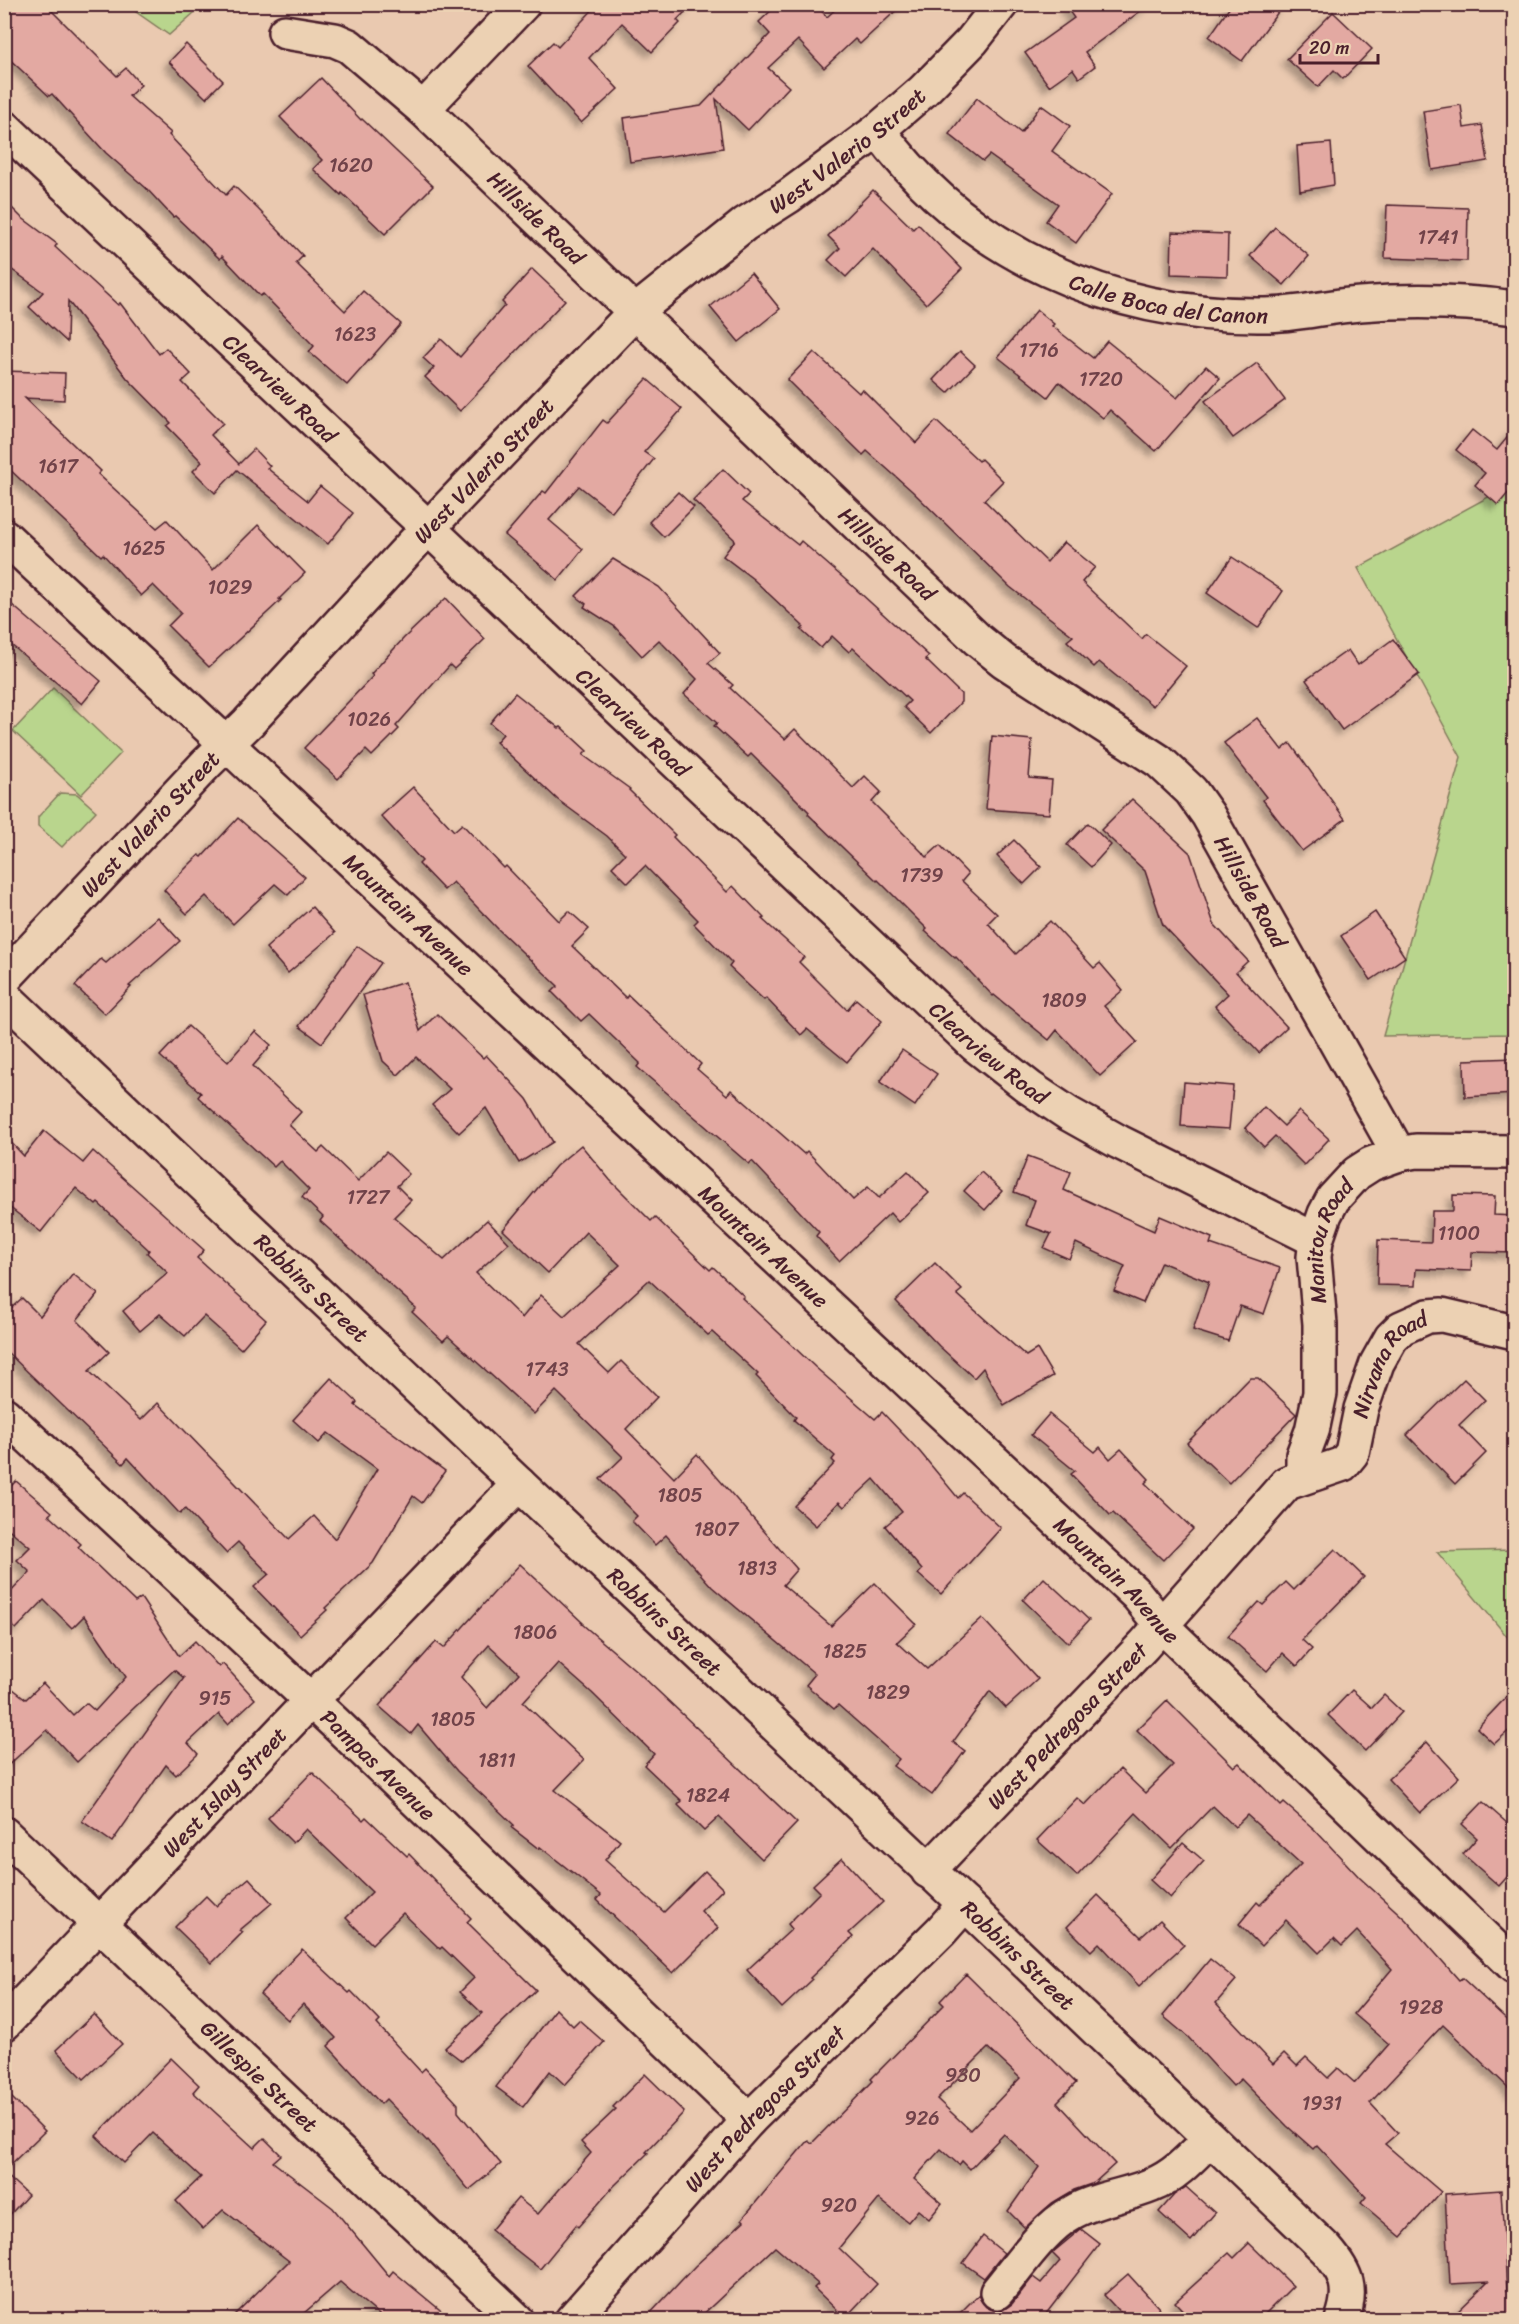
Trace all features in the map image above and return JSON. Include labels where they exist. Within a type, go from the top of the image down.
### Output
[{"type":"street","points":[[423,109],[523,4]]},
{"type":"street","name":"West Valerio Street","points":[[4,979],[634,313],[745,224],[789,196],[878,130],[923,91],[956,58],[1001,4]]},
{"type":"street","name":"Hillside Road","points":[[285,32],[335,40],[349,46],[423,109],[978,640],[1004,661],[1159,761],[1191,791],[1208,815],[1399,1154]]},
{"type":"street","name":"Clearview Road","points":[[4,127],[975,1045],[1030,1088],[1069,1114],[1119,1142],[1316,1240]]},
{"type":"street","name":"Calle Boca del Canon","points":[[878,130],[917,178],[946,206],[991,238],[1058,275],[1104,293],[1153,306],[1202,313],[1267,315],[1359,304],[1426,302],[1515,308]]},
{"type":"street","name":"Mountain Avenue","points":[[4,536],[1137,1595],[1161,1625],[1515,1966]]},
{"type":"street","name":"Robbins Street","points":[[4,996],[965,1904],[1326,2249],[1345,2276],[1349,2292],[1342,2319]]},
{"type":"street","name":"Manitou Road","points":[[1303,1477],[1303,1455],[1312,1431],[1320,1393],[1320,1324],[1314,1257],[1316,1240],[1325,1214],[1344,1185],[1371,1164],[1399,1154],[1416,1151],[1515,1152]]},
{"type":"street","name":"Nirvana Road","points":[[1303,1477],[1343,1464],[1352,1453],[1361,1409],[1377,1363],[1391,1338],[1401,1328],[1428,1316],[1442,1315],[1515,1332]]},
{"type":"street","name":"Pampas Avenue","points":[[4,1414],[311,1700],[749,2120]]},
{"type":"street","name":"West Pedregosa Street","points":[[928,1871],[1161,1625],[1287,1483],[1303,1477]]},
{"type":"street","name":"West Islay Street","points":[[4,2024],[519,1484]]},
{"type":"street","name":"Gillespie Street","points":[[4,1834],[517,2319]]},
{"type":"street","name":"West Pedregosa Street","points":[[572,2319],[749,2120],[941,1931],[965,1904]]},
{"type":"street","points":[[996,2292],[1060,2221],[1085,2206],[1154,2185],[1174,2172],[1210,2139]]},
{"type":"green space","points":[[203,4],[169,35],[126,5]]},
{"type":"green space","points":[[1514,483],[1514,1034],[1383,1036],[1461,757],[1358,568]]},
{"type":"green space","points":[[53,688],[121,753],[81,795],[13,731]]},
{"type":"green space","points":[[60,793],[77,794],[96,811],[62,847],[38,826],[38,817]]},
{"type":"green space","points":[[1514,1550],[1514,1645],[1437,1552]]},
{"type":"building","points":[[4,4],[45,4],[117,76],[126,68],[141,85],[129,96],[171,133],[169,135],[226,195],[234,186],[258,209],[303,256],[296,263],[345,311],[363,291],[401,324],[347,385],[309,352],[314,346],[263,294],[260,296],[222,256],[220,259],[175,216],[173,217],[146,188],[106,153],[52,94],[49,96],[4,54]]},
{"type":"building","points":[[598,4],[693,4],[677,20],[680,23],[652,52],[622,23],[589,58],[618,89],[581,123],[528,66],[553,42],[558,47]]},
{"type":"building","points":[[778,4],[815,4],[827,17],[841,4],[903,4],[860,44],[855,39],[824,68],[798,40],[768,68],[789,87],[748,130],[716,99],[723,148],[630,162],[624,118],[701,106],[770,34],[759,22]]},
{"type":"building","points":[[1064,4],[1150,4],[1085,52],[1095,66],[1079,78],[1073,69],[1049,86],[1025,53],[1074,18]]},
{"type":"building","points":[[1232,4],[1284,4],[1242,61],[1209,37]]},
{"type":"building","points":[[1333,12],[1372,49],[1343,79],[1334,70],[1318,87],[1287,59]]},
{"type":"building","points":[[186,44],[223,81],[206,98],[169,62]]},
{"type":"building","points":[[321,78],[361,120],[433,186],[385,234],[313,169],[322,160],[280,117]]},
{"type":"building","points":[[977,98],[1021,133],[1041,105],[1070,126],[1052,151],[1112,194],[1076,243],[1046,221],[1058,204],[989,155],[983,161],[949,134]]},
{"type":"building","points":[[1461,105],[1464,128],[1482,125],[1488,161],[1432,170],[1423,111]]},
{"type":"building","points":[[1331,143],[1334,185],[1300,191],[1297,146]]},
{"type":"building","points":[[873,190],[913,229],[918,224],[962,269],[926,304],[873,249],[846,277],[828,260],[840,248],[828,236]]},
{"type":"building","points":[[4,200],[21,217],[57,244],[55,247],[118,305],[120,303],[159,354],[166,348],[191,374],[182,382],[223,423],[211,435],[239,464],[254,449],[270,466],[267,468],[308,501],[320,486],[353,513],[328,544],[237,470],[215,493],[193,471],[202,462],[167,426],[171,423],[127,378],[68,301],[67,342],[29,307],[43,292],[4,264]]},
{"type":"building","points":[[1387,205],[1468,208],[1467,261],[1385,258]]},
{"type":"building","points":[[1275,227],[1309,256],[1284,285],[1250,256]]},
{"type":"building","points":[[1172,232],[1228,234],[1227,276],[1171,274]]},
{"type":"building","points":[[532,269],[565,300],[460,411],[425,377],[434,368],[423,358],[441,339],[460,357],[505,305],[502,302]]},
{"type":"building","points":[[751,273],[780,309],[739,342],[710,307]]},
{"type":"building","points":[[1037,310],[1054,324],[1052,326],[1093,358],[1107,341],[1177,398],[1206,366],[1220,378],[1156,451],[1110,410],[1103,418],[1059,382],[1048,397],[998,357]]},
{"type":"building","points":[[960,351],[975,365],[948,393],[933,380]]},
{"type":"building","points":[[814,352],[859,393],[862,389],[916,443],[936,421],[979,461],[981,459],[1003,481],[984,500],[1047,562],[1064,542],[1095,567],[1082,582],[1142,639],[1146,634],[1186,666],[1153,706],[1099,662],[1094,667],[1067,641],[1073,636],[1010,587],[912,491],[867,451],[863,455],[787,380]]},
{"type":"building","points":[[1257,363],[1285,400],[1233,438],[1205,401]]},
{"type":"building","points":[[4,371],[65,373],[64,400],[25,398],[101,471],[98,474],[157,528],[167,520],[213,570],[258,525],[305,573],[279,599],[281,600],[209,667],[168,626],[181,613],[153,585],[141,596],[103,554],[101,556],[4,464]]},
{"type":"building","points":[[647,379],[682,409],[644,452],[654,459],[612,512],[579,486],[549,520],[583,549],[558,580],[505,535],[543,491],[546,493],[603,420],[607,423]]},
{"type":"building","points":[[1515,428],[1515,485],[1498,505],[1475,485],[1485,473],[1456,450],[1472,430],[1497,450]]},
{"type":"building","points":[[723,469],[749,494],[742,501],[798,545],[801,541],[847,581],[929,656],[925,659],[961,694],[961,702],[931,733],[904,707],[910,701],[853,648],[849,652],[832,636],[821,648],[801,630],[804,627],[753,579],[723,556],[735,540],[693,500]]},
{"type":"building","points":[[678,492],[694,507],[664,537],[649,522]]},
{"type":"building","points":[[1232,557],[1283,591],[1258,628],[1207,593]]},
{"type":"building","points":[[613,559],[659,587],[720,653],[708,663],[733,685],[730,688],[785,739],[795,729],[853,788],[865,776],[881,792],[872,802],[927,857],[940,845],[968,874],[962,881],[997,914],[988,923],[1016,954],[1050,921],[1094,968],[1100,963],[1123,990],[1104,1006],[1137,1042],[1100,1076],[1057,1030],[1049,1040],[993,996],[956,957],[925,931],[927,929],[878,880],[808,814],[809,812],[751,754],[748,757],[714,726],[717,723],[684,694],[697,679],[659,640],[642,656],[614,626],[584,607],[586,604],[576,596]]},
{"type":"building","points":[[4,598],[101,681],[82,704],[4,639]]},
{"type":"building","points":[[446,598],[485,639],[454,669],[450,665],[396,726],[399,729],[372,756],[366,750],[338,779],[304,748],[373,676],[371,674],[404,638]]},
{"type":"building","points":[[1393,639],[1419,674],[1342,730],[1306,680],[1348,650],[1358,665]]},
{"type":"building","points":[[515,693],[559,728],[561,727],[587,751],[583,755],[630,789],[727,892],[733,886],[764,918],[762,919],[804,957],[799,962],[847,1010],[856,999],[882,1021],[847,1062],[807,1029],[801,1035],[766,998],[764,1000],[729,967],[732,963],[694,924],[698,920],[645,866],[628,883],[612,867],[625,854],[607,836],[558,800],[496,742],[503,734],[490,723]]},
{"type":"building","points":[[1257,718],[1282,750],[1290,743],[1345,819],[1302,851],[1263,800],[1266,797],[1224,743]]},
{"type":"building","points":[[992,736],[1032,740],[1029,778],[1052,780],[1049,814],[986,809]]},
{"type":"building","points":[[413,787],[454,831],[462,824],[559,921],[569,911],[589,929],[572,946],[626,998],[628,995],[701,1064],[697,1069],[727,1095],[731,1090],[804,1154],[807,1151],[853,1200],[868,1187],[879,1198],[908,1171],[929,1193],[898,1222],[890,1213],[839,1261],[816,1236],[819,1232],[752,1161],[749,1164],[637,1067],[640,1063],[589,1014],[581,1021],[552,992],[558,986],[453,882],[444,890],[419,864],[422,861],[381,816]]},
{"type":"building","points":[[1132,799],[1190,853],[1214,924],[1248,961],[1236,972],[1287,1027],[1259,1053],[1215,1006],[1228,994],[1163,925],[1145,871],[1101,830]]},
{"type":"building","points":[[238,818],[305,877],[288,895],[275,884],[233,924],[206,896],[187,914],[164,890],[199,855],[202,857]]},
{"type":"building","points":[[1088,823],[1111,845],[1091,867],[1067,845]]},
{"type":"building","points":[[1014,840],[1041,867],[1024,884],[997,856]]},
{"type":"building","points":[[312,907],[335,933],[288,973],[266,948]]},
{"type":"building","points":[[1375,912],[1405,957],[1371,980],[1341,936]]},
{"type":"building","points":[[158,917],[180,941],[129,986],[131,987],[105,1014],[75,986],[101,959],[106,963]]},
{"type":"building","points":[[357,946],[381,963],[322,1043],[299,1026]]},
{"type":"building","points":[[405,982],[420,1031],[437,1014],[483,1058],[486,1055],[527,1099],[553,1142],[519,1163],[486,1108],[459,1133],[432,1105],[450,1089],[416,1057],[398,1075],[383,1061],[363,995]]},
{"type":"building","points":[[188,1026],[228,1062],[255,1031],[271,1045],[253,1066],[301,1112],[289,1125],[318,1152],[323,1147],[358,1181],[386,1152],[409,1174],[397,1186],[411,1200],[394,1217],[444,1260],[487,1220],[509,1243],[476,1273],[522,1318],[541,1295],[564,1316],[620,1265],[586,1232],[548,1273],[503,1230],[556,1166],[581,1145],[610,1180],[651,1221],[655,1217],[710,1270],[713,1267],[744,1296],[742,1298],[815,1367],[875,1419],[882,1412],[920,1452],[958,1498],[963,1493],[1001,1528],[941,1594],[918,1574],[922,1570],[885,1526],[902,1512],[874,1479],[844,1507],[839,1502],[816,1526],[794,1506],[835,1463],[832,1460],[835,1456],[794,1420],[796,1417],[756,1376],[758,1374],[712,1332],[708,1335],[649,1280],[579,1344],[609,1373],[621,1361],[657,1397],[626,1429],[674,1478],[697,1454],[797,1569],[783,1585],[831,1626],[875,1583],[916,1624],[897,1642],[927,1669],[982,1618],[1038,1679],[1006,1708],[990,1691],[953,1742],[965,1751],[932,1795],[893,1766],[899,1759],[838,1705],[834,1709],[806,1685],[815,1674],[712,1587],[666,1535],[655,1545],[632,1521],[637,1516],[600,1479],[623,1457],[556,1391],[534,1414],[448,1336],[443,1341],[412,1312],[416,1308],[320,1221],[323,1217],[302,1197],[309,1190],[280,1161],[274,1167],[198,1097],[201,1093],[160,1056]]},
{"type":"building","points":[[902,1050],[937,1074],[915,1106],[880,1082]]},
{"type":"building","points":[[1515,1058],[1515,1094],[1465,1097],[1464,1060]]},
{"type":"building","points":[[1184,1082],[1233,1086],[1229,1129],[1181,1126]]},
{"type":"building","points":[[1264,1107],[1284,1126],[1299,1111],[1329,1139],[1304,1165],[1275,1136],[1264,1147],[1245,1128]]},
{"type":"building","points":[[44,1131],[83,1163],[93,1151],[204,1250],[197,1258],[266,1320],[241,1349],[204,1316],[185,1336],[160,1314],[140,1331],[123,1311],[168,1273],[147,1253],[149,1250],[98,1203],[96,1205],[76,1188],[41,1232],[4,1203],[4,1135],[24,1156]]},
{"type":"building","points":[[1028,1156],[1071,1172],[1064,1190],[1154,1231],[1160,1216],[1212,1238],[1210,1244],[1280,1268],[1264,1314],[1240,1306],[1228,1341],[1193,1330],[1209,1282],[1161,1262],[1143,1303],[1114,1291],[1125,1266],[1076,1243],[1069,1259],[1044,1248],[1051,1234],[1026,1225],[1035,1200],[1014,1192]]},
{"type":"building","points":[[981,1172],[1002,1191],[985,1210],[964,1191]]},
{"type":"building","points":[[1453,1195],[1495,1196],[1494,1215],[1515,1216],[1515,1253],[1472,1252],[1471,1271],[1416,1269],[1415,1286],[1377,1285],[1378,1240],[1431,1242],[1432,1211],[1453,1211]]},
{"type":"building","points":[[935,1263],[962,1290],[957,1294],[1026,1356],[1037,1349],[1053,1376],[1004,1405],[983,1368],[974,1378],[939,1346],[896,1301]]},
{"type":"building","points":[[73,1274],[98,1294],[77,1320],[109,1352],[89,1371],[141,1420],[158,1403],[289,1539],[314,1516],[335,1539],[377,1469],[328,1433],[319,1443],[293,1420],[331,1378],[357,1402],[355,1405],[445,1471],[422,1503],[413,1496],[373,1563],[300,1635],[254,1587],[269,1574],[238,1542],[226,1553],[185,1509],[180,1514],[128,1458],[123,1464],[4,1349],[4,1315],[22,1298],[40,1316]]},
{"type":"building","points":[[1250,1378],[1258,1378],[1296,1414],[1229,1483],[1187,1443]]},
{"type":"building","points":[[1464,1379],[1485,1400],[1459,1425],[1486,1453],[1455,1484],[1407,1435]]},
{"type":"building","points":[[1049,1414],[1095,1452],[1100,1447],[1110,1459],[1121,1449],[1149,1479],[1145,1483],[1193,1529],[1163,1560],[1113,1513],[1110,1515],[1071,1474],[1075,1471],[1031,1435]]},
{"type":"building","points":[[16,1481],[52,1512],[49,1515],[81,1544],[78,1547],[135,1602],[141,1598],[179,1656],[195,1641],[219,1667],[223,1664],[255,1699],[228,1724],[219,1714],[188,1743],[198,1754],[176,1775],[166,1765],[112,1842],[82,1821],[184,1678],[174,1670],[77,1762],[47,1730],[4,1769],[4,1682],[26,1699],[43,1683],[73,1715],[86,1703],[95,1711],[126,1677],[84,1616],[72,1628],[44,1600],[16,1629],[4,1619],[4,1599],[30,1572],[17,1560],[30,1547],[4,1525],[4,1493]]},
{"type":"building","points":[[1335,1549],[1364,1577],[1302,1640],[1312,1649],[1297,1666],[1283,1653],[1267,1671],[1228,1636],[1259,1602],[1263,1605],[1286,1582],[1294,1590]]},
{"type":"building","points":[[520,1564],[797,1823],[762,1859],[719,1817],[704,1831],[678,1805],[682,1801],[644,1765],[654,1754],[558,1663],[523,1702],[584,1760],[555,1790],[620,1841],[605,1860],[664,1912],[705,1871],[723,1889],[701,1911],[718,1928],[673,1973],[597,1900],[601,1895],[512,1828],[514,1825],[457,1771],[418,1725],[411,1734],[379,1706],[436,1642],[444,1648]],"holes":[[[489,1645],[519,1673],[487,1708],[461,1677]]]},
{"type":"building","points":[[1044,1578],[1089,1620],[1068,1643],[1023,1600]]},
{"type":"building","points":[[1515,1688],[1515,1725],[1494,1744],[1477,1728]]},
{"type":"building","points":[[1352,1690],[1372,1708],[1384,1695],[1402,1712],[1365,1751],[1328,1715]]},
{"type":"building","points":[[1167,1700],[1234,1767],[1239,1763],[1281,1806],[1284,1803],[1314,1829],[1360,1878],[1406,1920],[1459,1980],[1462,1978],[1515,2027],[1515,2094],[1443,2025],[1370,2103],[1398,2133],[1385,2144],[1441,2192],[1401,2237],[1361,2203],[1366,2197],[1317,2145],[1313,2149],[1241,2079],[1233,2086],[1188,2037],[1163,2016],[1210,1959],[1236,1980],[1216,2003],[1273,2064],[1284,2053],[1297,2066],[1306,2057],[1328,2078],[1338,2068],[1355,2083],[1389,2044],[1354,2014],[1392,1969],[1357,1931],[1342,1946],[1334,1938],[1319,1953],[1286,1920],[1261,1946],[1239,1924],[1257,1902],[1260,1905],[1301,1864],[1247,1815],[1235,1827],[1213,1806],[1172,1848],[1136,1813],[1077,1876],[1037,1840],[1077,1798],[1085,1805],[1120,1769],[1145,1793],[1173,1765],[1137,1730]]},
{"type":"building","points":[[1427,1742],[1459,1777],[1420,1813],[1388,1779]]},
{"type":"building","points":[[312,1772],[363,1820],[366,1817],[407,1856],[409,1854],[471,1918],[467,1922],[536,1990],[462,2061],[445,2048],[482,2013],[460,1992],[474,1978],[403,1913],[372,1944],[346,1918],[372,1892],[306,1829],[293,1843],[268,1818]]},
{"type":"building","points":[[1483,1802],[1515,1830],[1515,1868],[1499,1886],[1463,1854],[1477,1838],[1462,1824]]},
{"type":"building","points":[[1183,1843],[1204,1861],[1170,1898],[1150,1880]]},
{"type":"building","points":[[842,1858],[883,1902],[849,1933],[853,1937],[782,2008],[747,1970],[792,1929],[788,1924],[820,1892],[813,1885]]},
{"type":"building","points":[[249,1878],[272,1903],[240,1930],[243,1932],[212,1963],[175,1927],[206,1896],[216,1906]]},
{"type":"building","points":[[1098,1895],[1141,1937],[1160,1920],[1184,1945],[1139,1986],[1099,1943],[1091,1951],[1067,1927]]},
{"type":"building","points":[[302,1949],[349,1993],[351,1991],[380,2021],[377,2024],[421,2072],[425,2068],[458,2104],[458,2112],[501,2164],[469,2190],[428,2140],[386,2099],[381,2104],[328,2046],[336,2038],[303,2004],[288,2020],[260,1994]]},
{"type":"building","points":[[966,1974],[1076,2083],[1057,2102],[1115,2164],[1094,2183],[1074,2190],[1052,2203],[1025,2228],[1008,2211],[1039,2167],[1004,2134],[970,2169],[962,2161],[959,2165],[941,2149],[914,2179],[942,2203],[929,2219],[918,2210],[908,2222],[879,2199],[839,2248],[877,2284],[845,2318],[814,2288],[818,2284],[775,2247],[698,2319],[645,2319],[695,2266],[744,2221],[742,2219],[808,2140],[812,2143],[873,2081],[871,2079],[944,2005],[940,2001]],"holes":[[[988,2048],[1020,2078],[970,2130],[937,2099]]]},
{"type":"building","points":[[556,2009],[573,2026],[579,2020],[604,2042],[565,2085],[550,2071],[523,2107],[496,2087]]},
{"type":"building","points":[[94,2014],[122,2044],[84,2079],[56,2050]]},
{"type":"building","points":[[171,2058],[199,2085],[193,2092],[254,2148],[264,2138],[281,2155],[273,2162],[333,2208],[389,2276],[393,2271],[451,2319],[384,2319],[340,2282],[297,2319],[230,2319],[289,2261],[223,2210],[203,2229],[176,2201],[201,2177],[153,2133],[124,2163],[96,2136]]},
{"type":"building","points":[[645,2074],[684,2112],[578,2227],[576,2225],[540,2269],[491,2230],[518,2198],[538,2214],[591,2153],[581,2142],[616,2109],[613,2107]]},
{"type":"building","points":[[4,2090],[45,2131],[4,2171]]},
{"type":"building","points":[[4,2173],[28,2195],[4,2221]]},
{"type":"building","points":[[1186,2187],[1215,2213],[1191,2241],[1159,2212],[1174,2195]]},
{"type":"building","points":[[1501,2190],[1507,2290],[1515,2282],[1515,2319],[1450,2319],[1488,2282],[1450,2284],[1445,2194]]},
{"type":"building","points":[[1081,2229],[1100,2244],[1042,2319],[954,2319],[979,2294],[986,2307],[995,2311],[1003,2310],[1012,2304],[1033,2277],[1041,2283],[1060,2261],[1052,2253]]},
{"type":"building","points":[[983,2236],[1004,2253],[984,2278],[963,2263]]},
{"type":"building","points":[[1249,2243],[1293,2286],[1260,2319],[1191,2319],[1175,2302],[1229,2253],[1234,2258]]},
{"type":"building","points":[[1128,2274],[1159,2308],[1146,2319],[1126,2319],[1104,2295]]}]
